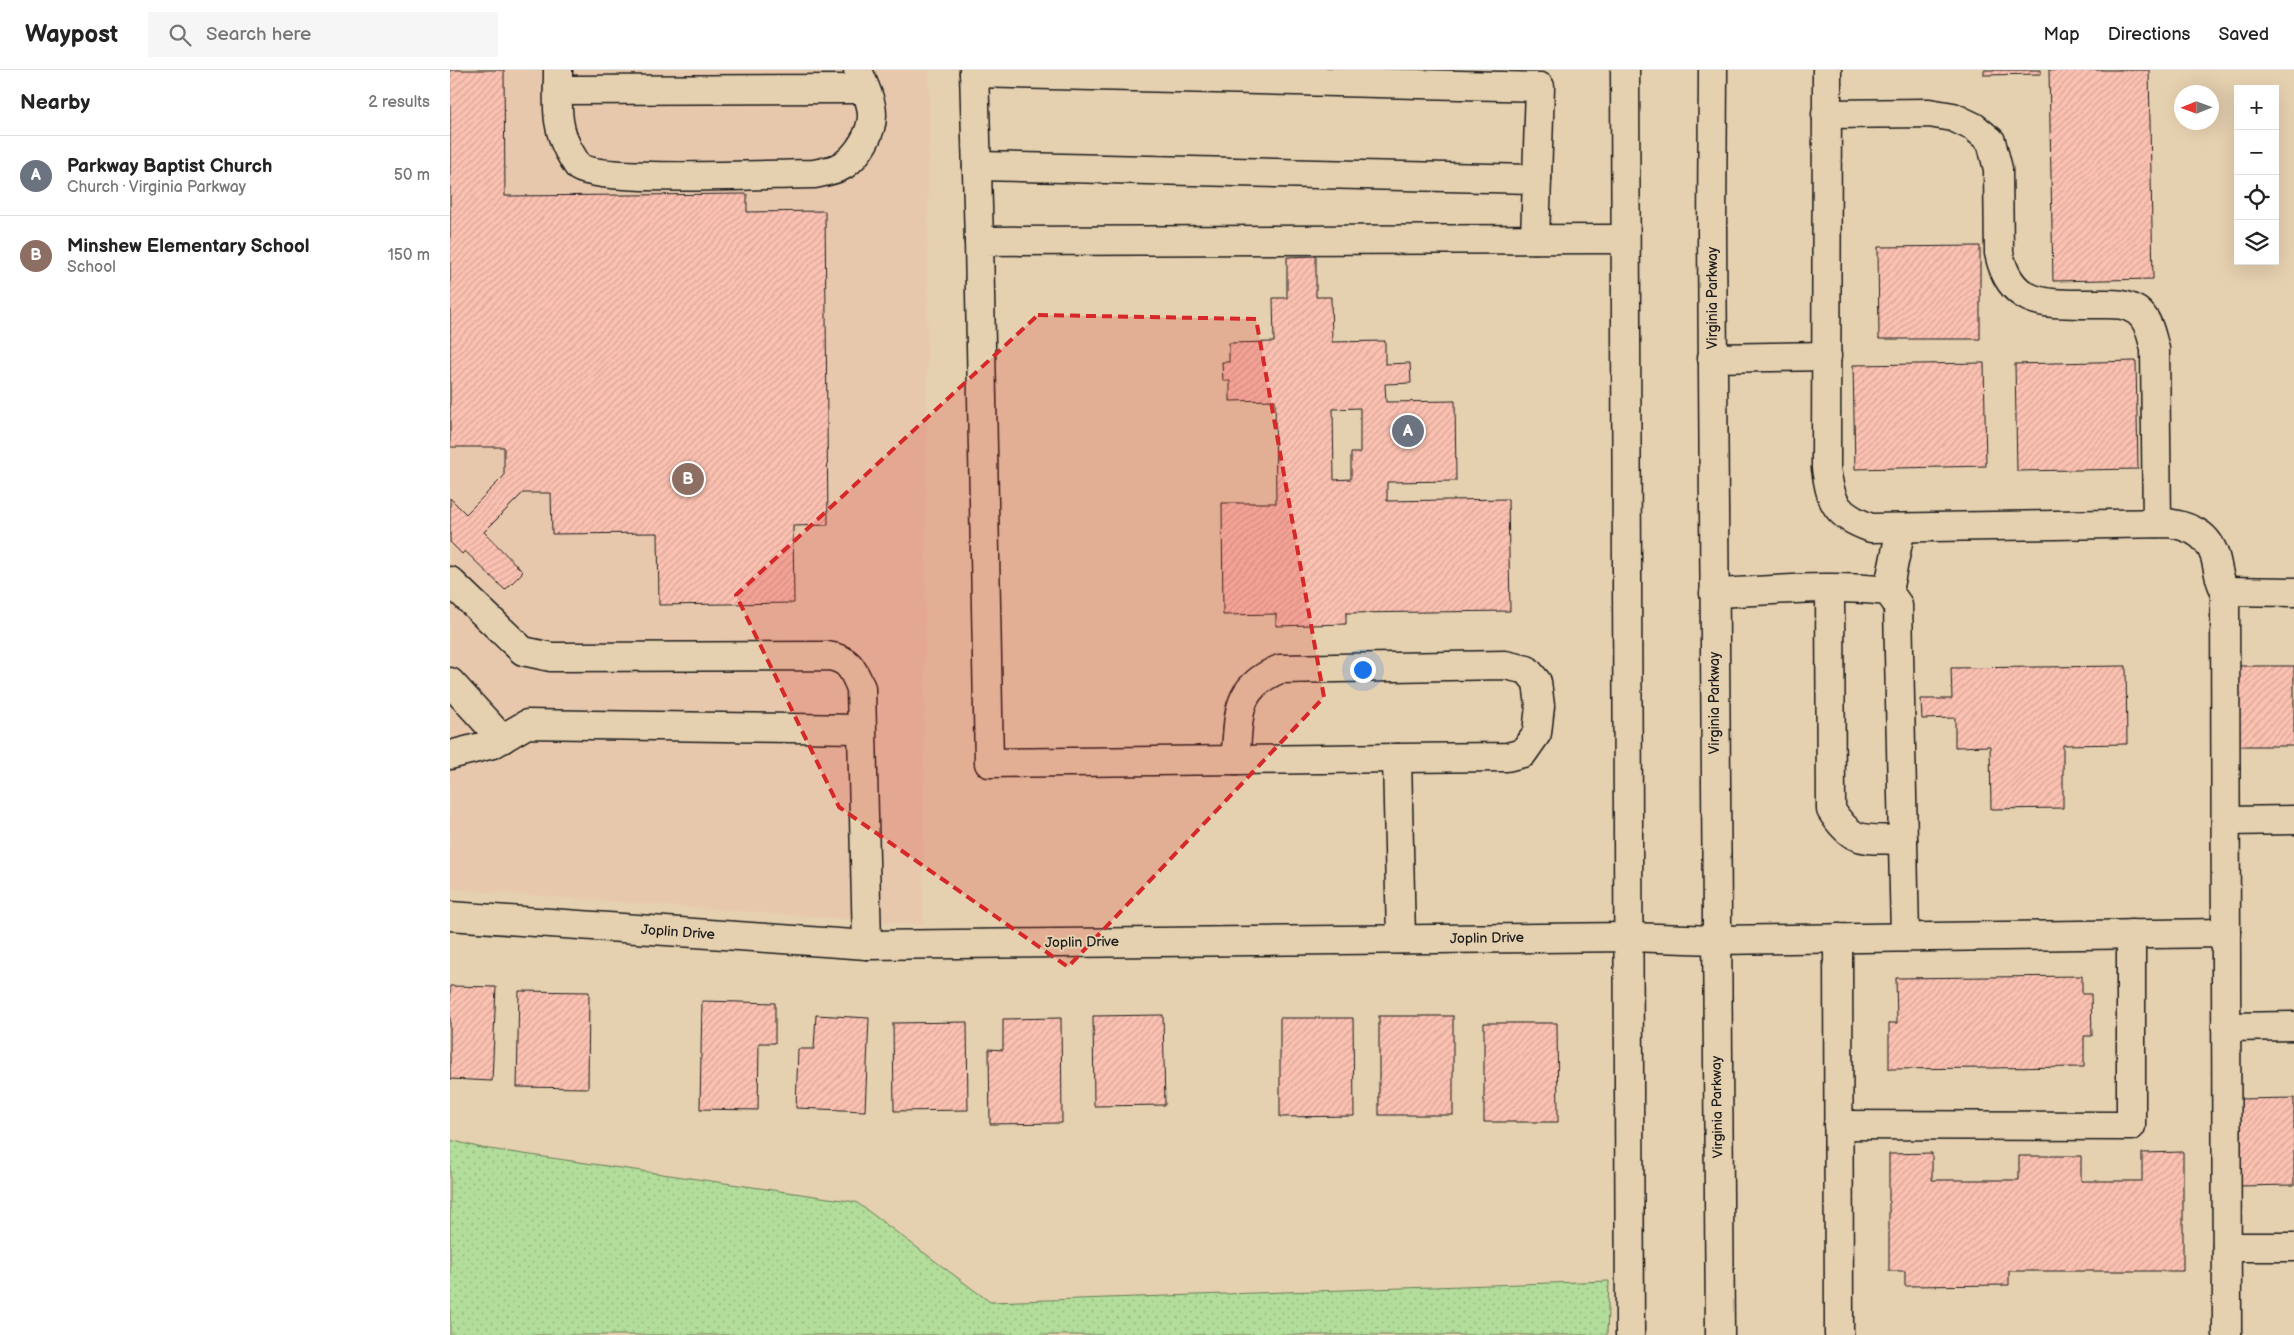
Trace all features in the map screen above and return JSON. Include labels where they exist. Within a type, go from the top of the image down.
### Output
[{"type":"main road","points":[[1625,70],[1630,1335]]},
{"type":"main road","name":"Virginia Parkway","points":[[1713,70],[1712,358],[1720,1335]]},
{"type":"main road","points":[[1827,70],[1826,468],[1829,489],[1844,516],[1871,528],[2157,524],[2187,526],[2208,540],[2217,563],[2220,583],[2225,591],[2227,1335]]},
{"type":"main road","points":[[1235,760],[1241,706],[1248,690],[1265,675],[1280,669],[1505,665],[1527,670],[1537,682],[1540,706],[1537,733],[1523,753],[1507,757],[990,764],[974,72],[1540,87],[1535,239]]},
{"type":"main road","points":[[558,80],[861,80],[872,114],[870,129],[862,145],[854,155],[843,165],[814,174],[624,176],[592,172],[579,167],[565,146],[558,127],[558,80]]},
{"type":"main road","points":[[1826,114],[1929,113],[1953,117],[1974,127],[1990,141],[1998,169],[1999,253],[2001,264],[2012,285],[2023,295],[2048,303],[2121,304],[2137,312],[2149,325],[2155,349],[2157,524]]},
{"type":"main road","points":[[977,166],[1537,179]]},
{"type":"main road","points":[[979,241],[1625,239]]},
{"type":"main road","points":[[1712,358],[1827,356]]},
{"type":"main road","points":[[1901,528],[1888,591],[1898,605],[1905,937]]},
{"type":"main road","points":[[450,582],[523,651],[532,654],[551,657],[840,658],[855,673],[861,688],[867,945]]},
{"type":"main road","points":[[1714,593],[1830,589],[1888,591]]},
{"type":"main road","points":[[1830,589],[1831,810],[1843,828],[1857,838],[1903,840]]},
{"type":"main road","points":[[2225,591],[2294,592]]},
{"type":"main road","points":[[450,682],[502,739]]},
{"type":"main road","points":[[450,755],[493,744],[527,724],[861,729]]},
{"type":"main road","points":[[1397,758],[1400,939]]},
{"type":"main road","points":[[2226,821],[2294,820]]},
{"type":"main road","name":"Joplin Drive","points":[[450,916],[867,945],[1629,937],[1716,940],[2226,932]]},
{"type":"main road","points":[[1838,1125],[2131,1126],[2131,934]]},
{"type":"main road","points":[[1838,938],[1839,1335]]},
{"type":"main road","points":[[2226,1027],[2294,1026]]},
{"type":"main road","points":[[2227,1248],[2294,1247]]},
{"type":"highlighted area","points":[[1038,315],[1256,319],[1324,697],[1068,967],[839,807],[736,595]]},
{"type":"shaded area","points":[[450,70],[929,70],[923,925],[450,889]]},
{"type":"green space","points":[[450,1140],[482,1148],[856,1202],[990,1302],[1609,1281],[1607,1335],[450,1335]]},
{"type":"building","points":[[450,70],[504,70],[505,196],[747,194],[747,212],[825,211],[828,525],[793,526],[794,603],[659,605],[658,533],[552,534],[551,493],[523,493],[484,532],[523,572],[505,590],[465,551],[462,554],[450,542],[450,498],[466,514],[504,476],[504,447],[450,447]]},
{"type":"building","points":[[1984,70],[2041,70],[2041,74],[1984,75]]},
{"type":"building","points":[[2049,70],[2149,70],[2153,279],[2053,281]]},
{"type":"building","points":[[1980,246],[1980,339],[1879,339],[1878,247]]},
{"type":"building","points":[[1316,256],[1316,297],[1331,297],[1332,342],[1385,341],[1385,364],[1410,363],[1411,383],[1385,384],[1386,402],[1455,401],[1456,481],[1387,482],[1387,501],[1508,499],[1510,611],[1346,613],[1346,624],[1276,626],[1276,614],[1223,615],[1222,503],[1276,503],[1275,400],[1230,401],[1230,381],[1223,381],[1222,362],[1229,362],[1229,343],[1274,342],[1273,298],[1287,298],[1287,257]],"holes":[[[1360,408],[1360,453],[1351,453],[1351,479],[1334,480],[1333,409]]]},
{"type":"building","points":[[2136,361],[2138,469],[2017,471],[2015,364]]},
{"type":"building","points":[[1984,363],[1986,466],[1855,469],[1853,365]]},
{"type":"building","points":[[2126,666],[2127,744],[2063,745],[2063,808],[1991,809],[1990,746],[1955,747],[1955,718],[1922,719],[1921,699],[1952,699],[1951,668]]},
{"type":"building","points":[[2232,666],[2294,666],[2294,746],[2233,746]]},
{"type":"building","points":[[2082,976],[2082,994],[2091,994],[2092,1036],[2084,1036],[2084,1067],[1889,1069],[1889,1023],[1897,1023],[1896,978]]},
{"type":"building","points":[[450,986],[496,987],[492,1081],[450,1079]]},
{"type":"building","points":[[519,991],[589,992],[588,1088],[517,1087]]},
{"type":"building","points":[[702,1001],[775,1003],[775,1043],[759,1043],[758,1110],[700,1109]]},
{"type":"building","points":[[816,1015],[869,1018],[865,1111],[796,1108],[798,1049],[814,1049]]},
{"type":"building","points":[[1163,1015],[1165,1105],[1094,1106],[1093,1016]]},
{"type":"building","points":[[1379,1016],[1453,1016],[1453,1115],[1379,1115]]},
{"type":"building","points":[[1061,1018],[1062,1123],[990,1124],[989,1049],[1003,1050],[1003,1019]]},
{"type":"building","points":[[1280,1018],[1353,1018],[1354,1116],[1280,1117]]},
{"type":"building","points":[[967,1022],[968,1110],[894,1111],[893,1023]]},
{"type":"building","points":[[1484,1023],[1557,1023],[1558,1122],[1484,1122]]},
{"type":"building","points":[[2294,1098],[2294,1185],[2239,1186],[2238,1099]]},
{"type":"building","points":[[2183,1152],[2183,1271],[2009,1271],[2009,1285],[1905,1286],[1905,1271],[1889,1271],[1889,1154],[1932,1153],[1932,1180],[2019,1180],[2019,1156],[2081,1156],[2081,1181],[2142,1181],[2142,1153]]},
{"type":"place","name":"Parkway Baptist Church","points":[[1408,431]]},
{"type":"place","name":"Minshew Elementary School","points":[[688,479]]}]
